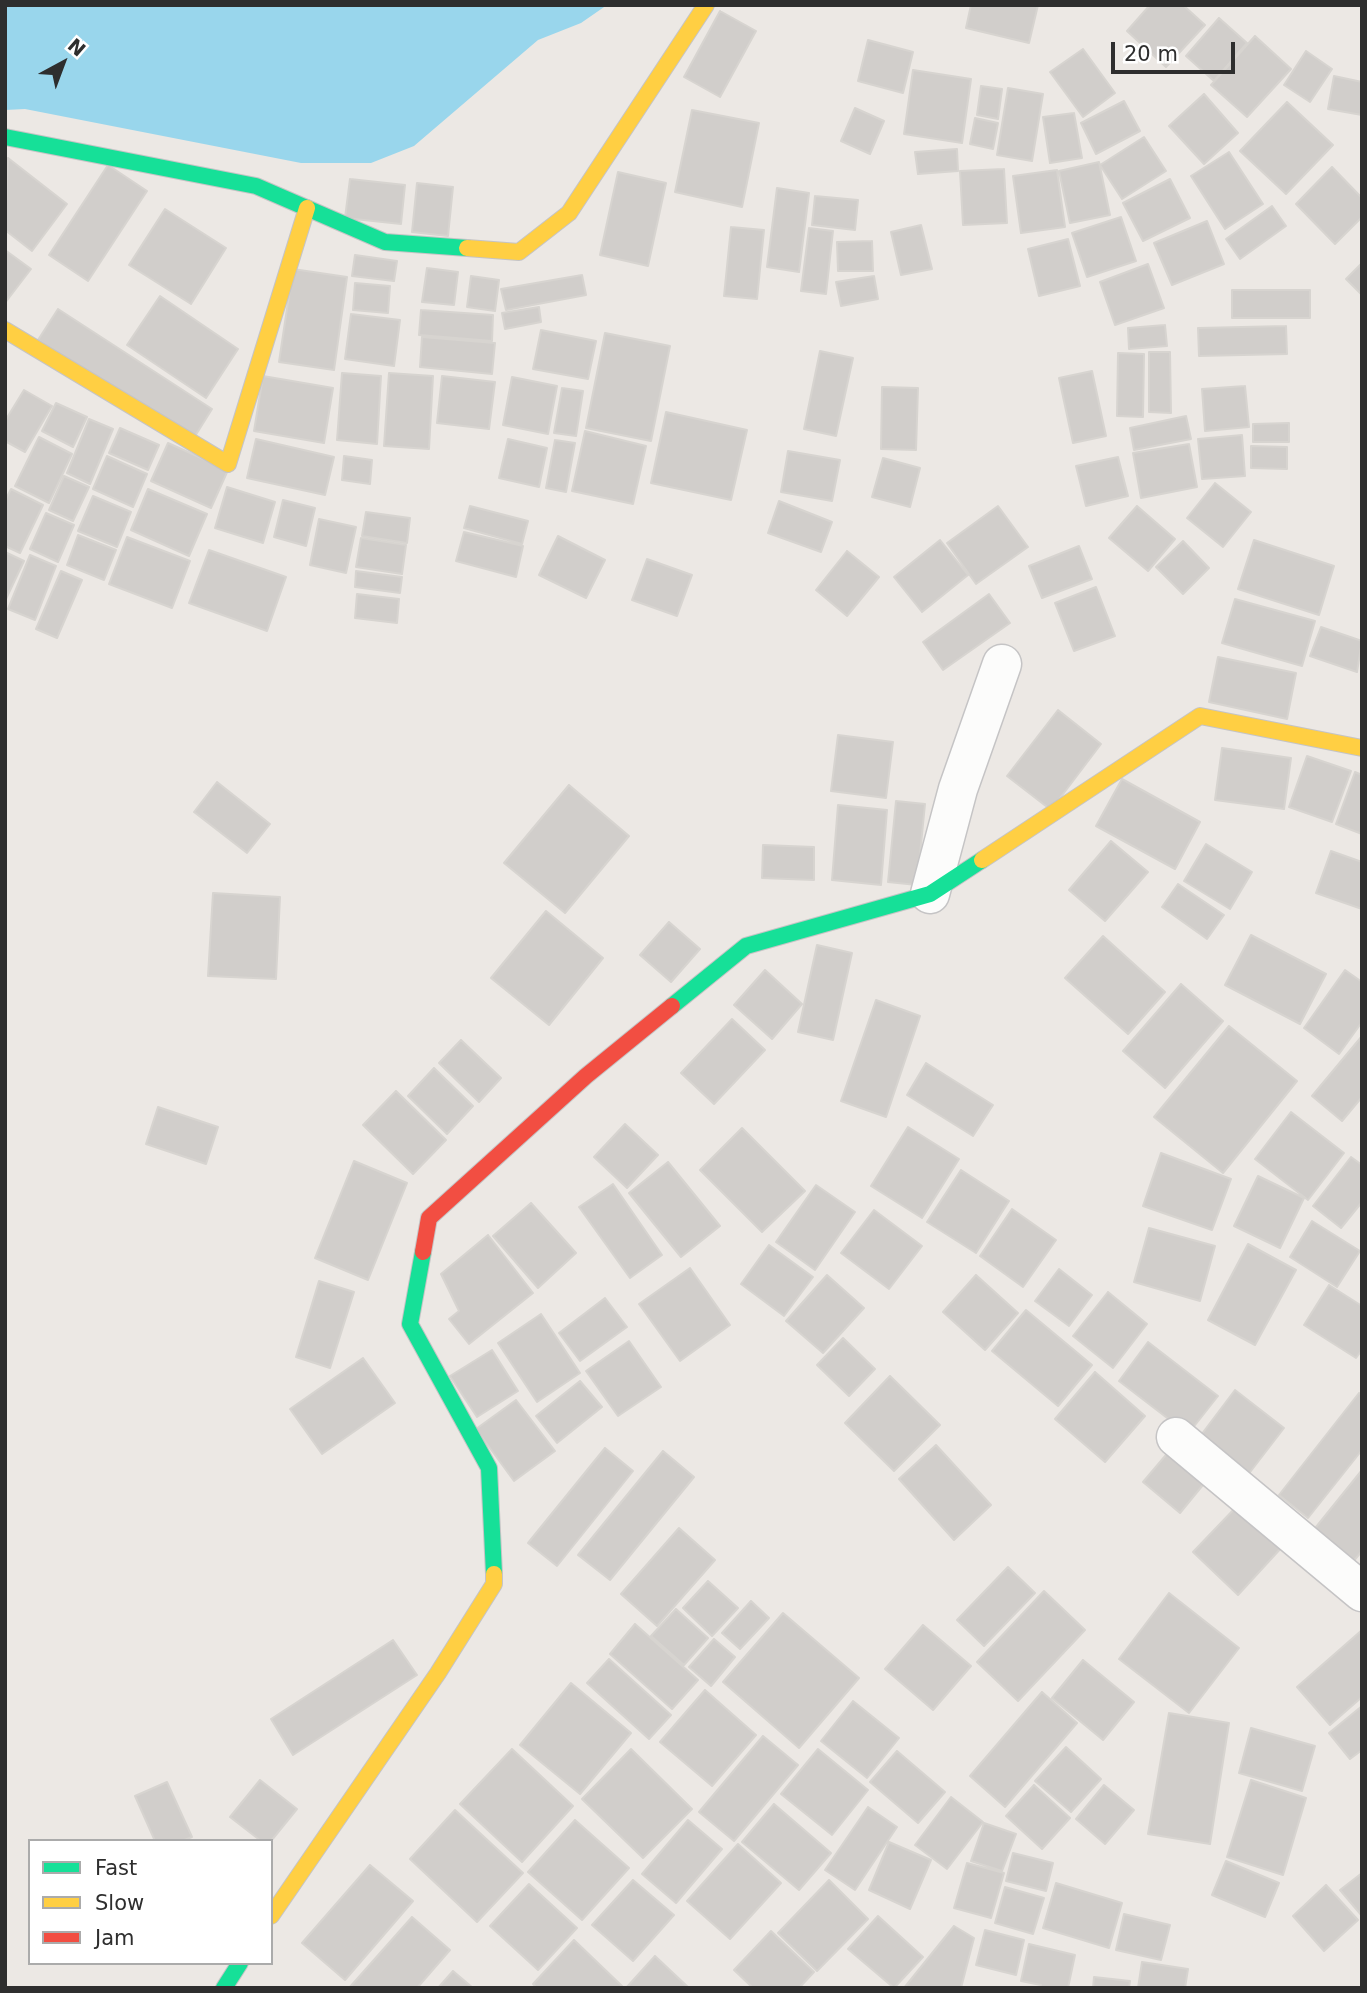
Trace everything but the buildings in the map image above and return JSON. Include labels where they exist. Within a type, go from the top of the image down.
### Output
[{"type":"street","points":[[5,137],[256,186],[385,242],[519,252],[569,213],[706,5]]},
{"type":"street","points":[[5,330],[228,464],[307,208]]},
{"type":"street","points":[[930,894],[958,789],[1002,664]]},
{"type":"street","points":[[273,1913],[438,1673],[494,1584],[489,1468],[411,1324],[429,1218],[586,1076],[746,946],[930,894],[1200,716],[1362,748]]},
{"type":"street","points":[[1176,1437],[1362,1592]]},
{"type":"street","points":[[224,1988],[239,1965]]},
{"type":"water","points":[[5,5],[607,5],[581,23],[538,40],[414,146],[371,163],[301,163],[25,109],[5,110]]},
{"type":"traffic: fast","points":[[5,137],[256,186],[385,242],[467,248]]},
{"type":"traffic: fast","points":[[672,1006],[746,946],[930,894],[982,860]]},
{"type":"traffic: fast","points":[[423,1252],[410,1324],[489,1468],[494,1574]]},
{"type":"traffic: fast","points":[[224,1988],[239,1965]]},
{"type":"traffic: slow","points":[[467,248],[519,252],[569,213],[706,5]]},
{"type":"traffic: slow","points":[[5,330],[228,464],[307,208]]},
{"type":"traffic: slow","points":[[982,860],[1200,716],[1362,748]]},
{"type":"traffic: slow","points":[[273,1913],[438,1673],[494,1584],[494,1574]]},
{"type":"traffic: jam","points":[[423,1252],[429,1218],[586,1076],[672,1006]]}]
